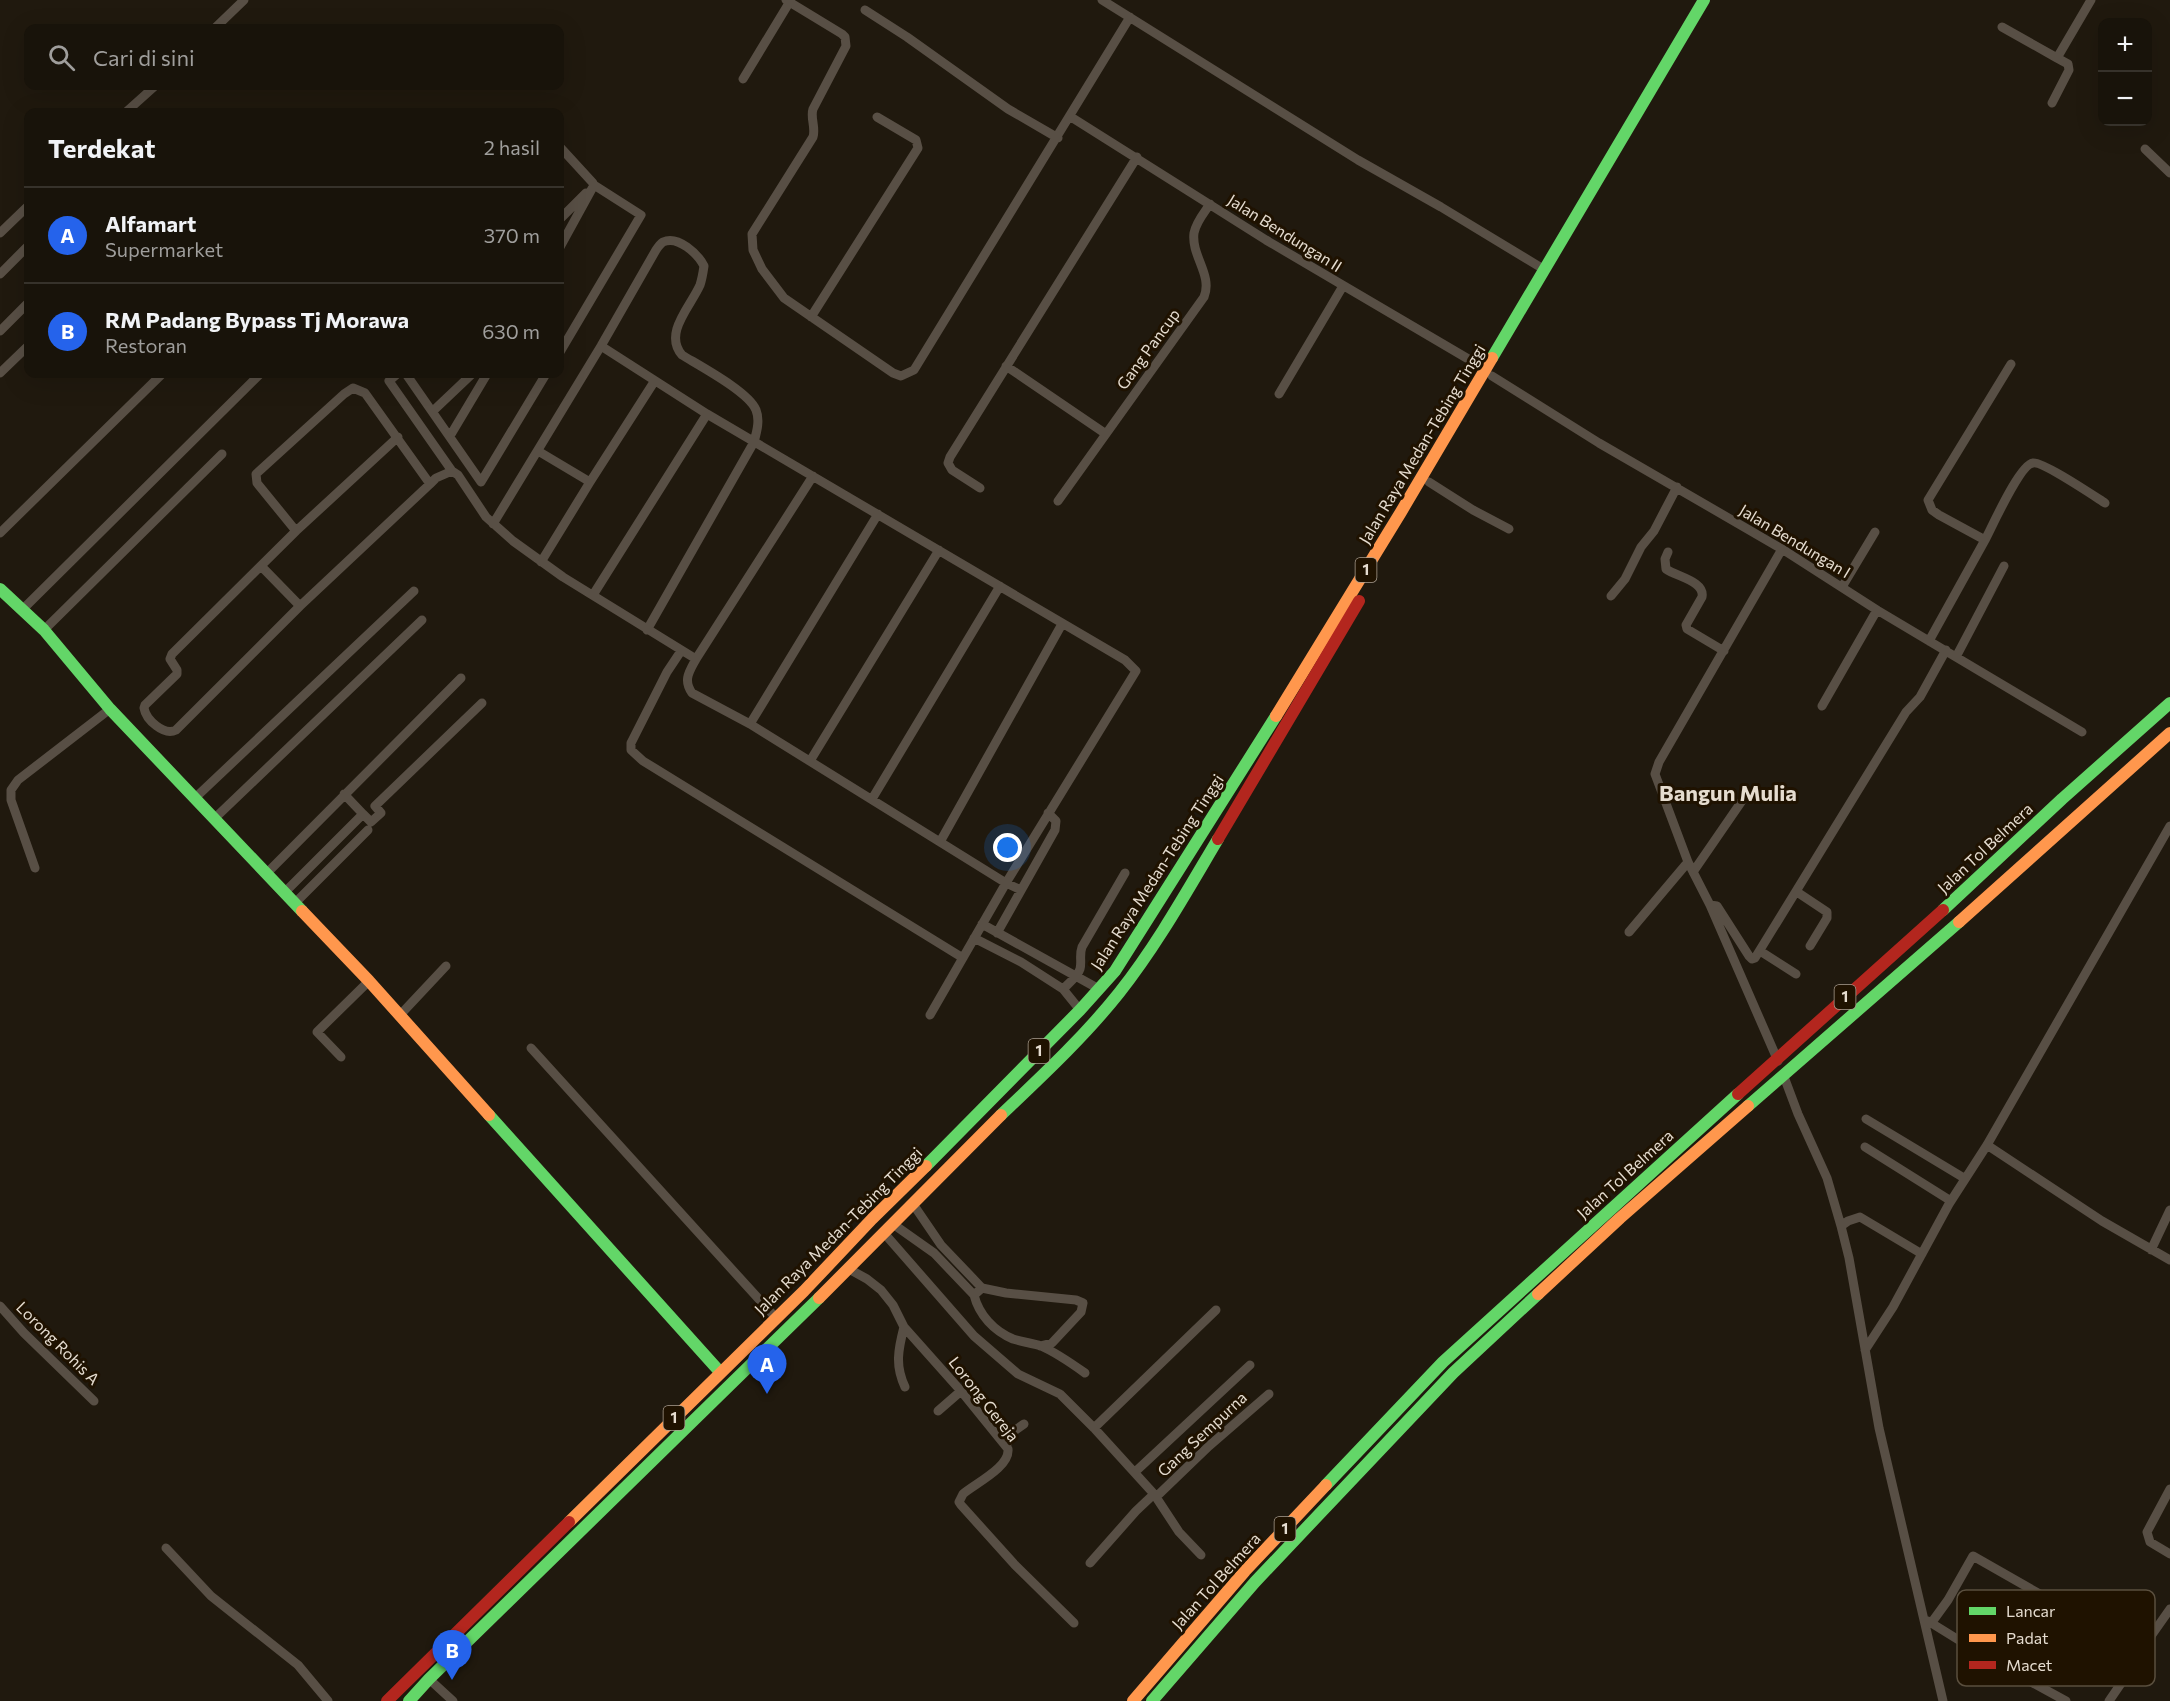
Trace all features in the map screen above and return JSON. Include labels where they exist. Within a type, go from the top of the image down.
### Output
[{"type":"main road","name":"Jalan Raya Medan-Tebing Tinggi","points":[[409,1701],[700,1417],[952,1163],[1089,1029],[1137,968],[1257,778],[1429,482],[1545,270],[1704,0]]},
{"type":"main road","name":"Jalan Raya Medan-Tebing Tinggi","points":[[387,1701],[776,1318],[1080,1010],[1115,971],[1243,770],[1489,373],[1715,0]]},
{"type":"main road","points":[[0,589],[44,630],[110,709],[369,981],[720,1372]]},
{"type":"main road","name":"Jalan Tol Belmera","points":[[1133,1701],[1253,1562],[1443,1362],[2170,703]]},
{"type":"main road","name":"Jalan Tol Belmera","points":[[1152,1701],[1263,1574],[1454,1373],[1620,1218],[2043,848],[2170,733]]},
{"type":"main road","points":[[941,1150],[952,1163]]},
{"type":"street","points":[[218,24],[244,0]]},
{"type":"street","points":[[1102,0],[1358,160],[1545,270]]},
{"type":"street","points":[[2057,58],[2091,0]]},
{"type":"street","points":[[743,79],[787,1],[845,37],[846,46],[811,114],[815,132],[813,137],[752,234],[751,240],[762,268],[784,298],[892,373],[902,376],[914,370],[1071,117],[1130,17]]},
{"type":"street","points":[[865,10],[1008,109],[1058,138]]},
{"type":"street","points":[[2002,27],[2068,64],[2069,70],[2052,103]]},
{"type":"street","points":[[130,108],[151,90]]},
{"type":"street","points":[[811,317],[918,148],[916,140],[877,117]]},
{"type":"street","name":"Jalan Bendungan II","points":[[1071,117],[1343,286],[1489,373]]},
{"type":"street","points":[[2145,149],[2170,173]]},
{"type":"street","points":[[564,151],[594,184],[641,215],[564,345]]},
{"type":"street","points":[[980,488],[952,470],[948,463],[1137,157]]},
{"type":"street","points":[[564,215],[594,184]]},
{"type":"street","points":[[564,240],[594,184]]},
{"type":"street","name":"Gang Pancup","points":[[1058,501],[1204,297],[1207,285],[1197,258],[1194,232],[1197,223],[1210,204]]},
{"type":"street","points":[[0,233],[24,210]]},
{"type":"street","points":[[490,520],[538,451],[656,250],[663,242],[681,243],[693,252],[704,266],[699,286],[683,314],[675,345],[682,355],[747,396],[757,412],[758,422],[754,442],[647,630]]},
{"type":"street","points":[[0,274],[24,250]]},
{"type":"street","points":[[1279,394],[1343,286]]},
{"type":"street","points":[[0,331],[24,307]]},
{"type":"street","points":[[601,346],[707,414],[1125,660],[1136,671],[1006,882],[930,1015]]},
{"type":"street","points":[[0,373],[24,350]]},
{"type":"street","points":[[1985,540],[1939,515],[1932,510],[1928,500],[2011,364]]},
{"type":"street","points":[[1006,366],[1106,434]]},
{"type":"street","name":"Jalan Bendungan I","points":[[1489,373],[1599,443],[1782,549],[1877,610],[2082,732]]},
{"type":"street","points":[[0,533],[158,378]]},
{"type":"street","points":[[23,609],[257,378]]},
{"type":"street","points":[[392,378],[389,381],[450,471],[458,475],[474,501],[490,520],[541,562],[696,659]]},
{"type":"street","points":[[409,378],[481,482],[544,378]]},
{"type":"street","points":[[433,411],[468,378]]},
{"type":"street","points":[[450,436],[485,378]]},
{"type":"street","points":[[541,562],[654,382]]},
{"type":"street","points":[[296,531],[256,483],[256,474],[353,388],[365,393],[433,481]]},
{"type":"street","points":[[593,595],[707,414]]},
{"type":"street","points":[[398,437],[296,531],[172,654],[170,659],[177,674],[144,708],[145,714],[165,732],[171,733],[176,730],[300,606],[433,481],[450,471]]},
{"type":"street","points":[[538,451],[590,482]]},
{"type":"street","points":[[44,630],[222,454]]},
{"type":"street","points":[[1929,641],[2021,472],[2031,463],[2035,462],[2052,471],[2105,503]]},
{"type":"street","points":[[813,476],[696,659],[686,678],[687,686],[692,693],[750,724],[1021,890]]},
{"type":"street","points":[[1429,482],[1473,510],[1509,529]]},
{"type":"street","points":[[1611,596],[1625,579],[1641,547],[1654,531],[1677,488]]},
{"type":"street","points":[[750,724],[878,514]]},
{"type":"street","points":[[1842,587],[1875,532]]},
{"type":"street","points":[[1782,549],[1656,770],[1656,781],[1688,862],[1710,905],[1767,1033],[1798,1114],[1827,1178],[1849,1258],[1879,1428],[1928,1621],[1943,1701]]},
{"type":"street","points":[[810,761],[939,550]]},
{"type":"street","points":[[1668,552],[1665,559],[1666,569],[1700,587],[1703,592],[1686,625],[1687,629],[1724,651]]},
{"type":"street","points":[[261,566],[300,606]]},
{"type":"street","points":[[1956,657],[2004,566]]},
{"type":"street","points":[[872,799],[1000,586]]},
{"type":"street","points":[[195,798],[414,591]]},
{"type":"street","points":[[1822,706],[1877,610]]},
{"type":"street","points":[[215,818],[422,620]]},
{"type":"street","points":[[940,842],[1062,624]]},
{"type":"street","points":[[1710,905],[1717,906],[1751,958],[1755,958],[1906,712],[1920,697],[1946,650]]},
{"type":"street","points":[[681,651],[667,672],[631,742],[631,750],[643,761],[963,958]]},
{"type":"street","points":[[266,874],[460,678]]},
{"type":"street","points":[[344,794],[371,822],[381,813],[375,806],[482,703]]},
{"type":"street","points":[[35,868],[11,800],[13,786],[110,709]]},
{"type":"street","points":[[1693,872],[1746,795]]},
{"type":"street","points":[[997,933],[1055,831],[1056,821],[1048,813]]},
{"type":"street","points":[[284,893],[363,814]]},
{"type":"street","points":[[1865,1350],[1964,1178],[1987,1145],[2170,826]]},
{"type":"street","points":[[295,903],[369,830]]},
{"type":"street","points":[[1629,932],[1688,862]]},
{"type":"street","points":[[1063,989],[1075,977],[1081,966],[1079,954],[1082,947],[1125,873]]},
{"type":"street","points":[[1797,892],[1827,912],[1827,918],[1810,946]]},
{"type":"street","points":[[982,924],[1075,977],[1099,988]]},
{"type":"street","points":[[974,938],[1021,962],[1063,989],[1080,1010]]},
{"type":"street","points":[[1760,951],[1796,974]]},
{"type":"street","points":[[400,1015],[446,966]]},
{"type":"street","points":[[341,1058],[317,1032],[369,981]]},
{"type":"street","points":[[531,1048],[776,1318]]},
{"type":"street","points":[[1866,1119],[1964,1178]]},
{"type":"street","points":[[1987,1145],[2102,1221],[2170,1260]]},
{"type":"street","points":[[1865,1147],[1951,1201]]},
{"type":"street","points":[[913,1204],[941,1245],[981,1288],[1006,1293],[1069,1299],[1083,1303],[1081,1312],[1052,1343],[1040,1346]]},
{"type":"street","points":[[2151,1250],[2170,1209]]},
{"type":"street","points":[[1841,1226],[1860,1217],[1922,1254]]},
{"type":"street","points":[[893,1224],[934,1253],[974,1295],[978,1310],[992,1325],[1012,1338],[1040,1346],[1066,1359],[1085,1373]]},
{"type":"street","points":[[884,1233],[974,1336],[1018,1374],[1060,1394],[1094,1428],[1135,1472],[1155,1496],[1179,1532],[1201,1555]]},
{"type":"street","points":[[934,1253],[941,1245]]},
{"type":"street","name":"Lorong Gereja","points":[[849,1269],[881,1290],[893,1305],[904,1327],[1006,1446],[1009,1454],[1005,1462],[963,1494],[961,1505],[1015,1565],[1074,1623]]},
{"type":"street","points":[[974,1295],[981,1288]]},
{"type":"street","name":"Lorong Rohis A","points":[[0,1306],[24,1333],[94,1401]]},
{"type":"street","points":[[1094,1428],[1216,1310]]},
{"type":"street","points":[[904,1327],[899,1353],[899,1373],[905,1387]]},
{"type":"street","points":[[1135,1472],[1250,1365]]},
{"type":"street","points":[[938,1411],[961,1391]]},
{"type":"street","name":"Gang Sempurna","points":[[1090,1563],[1136,1511],[1269,1394]]},
{"type":"street","points":[[1006,1446],[1014,1431],[1024,1424]]},
{"type":"street","points":[[2170,1489],[2147,1532],[2150,1542],[2170,1554]]},
{"type":"street","points":[[166,1548],[211,1596],[298,1665],[328,1701]]},
{"type":"street","points":[[1928,1621],[1948,1600],[1973,1556],[2033,1590]]},
{"type":"street","points":[[2155,1630],[2170,1609]]},
{"type":"street","points":[[1928,1621],[1957,1639]]},
{"type":"street","points":[[429,1679],[453,1701]]},
{"type":"street","points":[[2039,1686],[2066,1701]]},
{"type":"street","points":[[2109,1701],[2119,1686]]},
{"type":"traffic: fast","points":[[1492,358],[1704,0]]},
{"type":"traffic: fast","points":[[0,589],[44,630],[110,709],[302,911]]},
{"type":"traffic: fast","points":[[1943,910],[2062,799],[2170,703]]},
{"type":"traffic: fast","points":[[926,1166],[1080,1010],[1115,971],[1276,716]]},
{"type":"traffic: fast","points":[[1001,1115],[1077,1041],[1119,993],[1159,937],[1218,839]]},
{"type":"traffic: fast","points":[[1748,1106],[1959,922]]},
{"type":"traffic: fast","points":[[1326,1485],[1443,1362],[1738,1094]]},
{"type":"traffic: fast","points":[[489,1115],[720,1372]]},
{"type":"traffic: fast","points":[[1152,1701],[1255,1582],[1453,1373],[1538,1294]]},
{"type":"traffic: fast","points":[[409,1701],[819,1298]]},
{"type":"traffic: slow","points":[[1276,716],[1492,358]]},
{"type":"traffic: slow","points":[[1959,922],[2170,733]]},
{"type":"traffic: slow","points":[[302,911],[369,981],[489,1115]]},
{"type":"traffic: slow","points":[[1538,1294],[1620,1218],[1748,1106]]},
{"type":"traffic: slow","points":[[819,1298],[1001,1115]]},
{"type":"traffic: slow","points":[[569,1522],[804,1291],[926,1166]]},
{"type":"traffic: slow","points":[[1133,1701],[1245,1571],[1326,1485]]},
{"type":"traffic: jam","points":[[1218,839],[1359,601]]},
{"type":"traffic: jam","points":[[1738,1094],[1943,910]]},
{"type":"traffic: jam","points":[[387,1701],[569,1522]]},
{"type":"place","name":"Alfamart","points":[[767,1394]]},
{"type":"place","name":"RM Padang Bypass Tj Morawa","points":[[452,1680]]},
{"type":"district","name":"Bangun Mulia","points":[[1728,793]]}]
